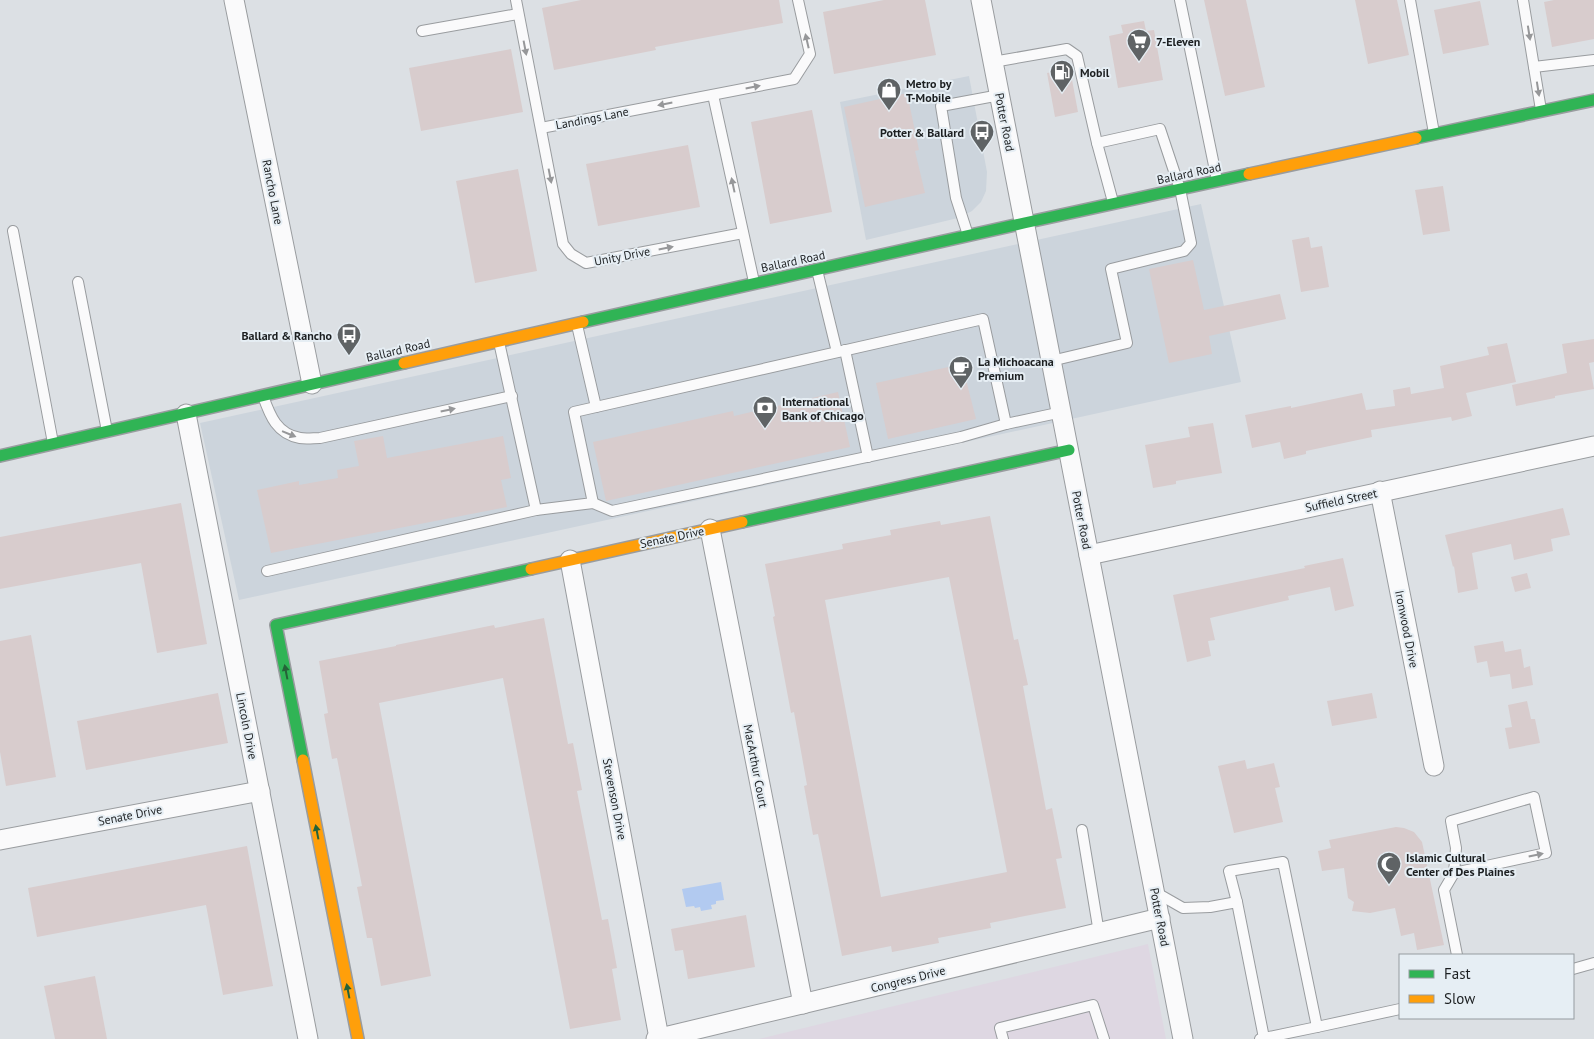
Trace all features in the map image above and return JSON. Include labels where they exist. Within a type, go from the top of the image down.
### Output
[{"type":"street","name":"Rancho Lane","points":[[234,0],[312,384]]},
{"type":"street","name":"Potter Road","points":[[981,0],[1183,1039]]},
{"type":"street","name":"Ballard Road","points":[[0,456],[1024,223],[1541,111],[1593,104]]},
{"type":"street","name":"Lincoln Drive","points":[[186,414],[308,1039]]},
{"type":"street","name":"Suffield Street","points":[[1089,555],[1594,446]]},
{"type":"street","name":"Senate Drive","points":[[358,1039],[276,625],[1069,450]]},
{"type":"street","name":"Ironwood Drive","points":[[1380,492],[1434,766]]},
{"type":"street","name":"MacArthur Court","points":[[710,529],[803,1004]]},
{"type":"street","name":"Stevenson Drive","points":[[570,560],[658,1039]]},
{"type":"street","name":"Senate Drive","points":[[0,840],[260,791]]},
{"type":"street","name":"Congress Drive","points":[[658,1039],[1160,918]]},
{"type":"lane","name":"Landings Lane","points":[[516,0],[541,128],[794,79],[810,54],[798,0]]},
{"type":"lane","points":[[1180,0],[1217,181]]},
{"type":"lane","points":[[1410,0],[1435,134]]},
{"type":"lane","points":[[1523,0],[1541,111]]},
{"type":"lane","points":[[422,31],[518,14]]},
{"type":"lane","points":[[993,62],[1067,49],[1077,56],[1113,204]]},
{"type":"lane","points":[[1534,67],[1594,60]]},
{"type":"lane","points":[[713,95],[754,283]]},
{"type":"lane","points":[[968,236],[956,198],[941,106],[1000,95]]},
{"type":"lane","name":"Unity Drive","points":[[541,128],[563,244],[571,254],[586,263],[743,233]]},
{"type":"lane","points":[[1051,361],[1127,343],[1111,269],[1184,251],[1191,243],[1180,190],[1160,129],[1097,143]]},
{"type":"lane","points":[[13,231],[53,444]]},
{"type":"lane","points":[[817,270],[841,351],[868,457]]},
{"type":"lane","points":[[78,282],[107,432]]},
{"type":"lane","points":[[593,503],[574,412],[983,319],[1006,424]]},
{"type":"lane","points":[[577,324],[596,407]]},
{"type":"lane","points":[[499,342],[536,510]]},
{"type":"lane","points":[[262,396],[270,416],[281,431],[301,438],[320,438],[512,396]]},
{"type":"lane","points":[[267,571],[536,510],[593,503],[612,511],[868,457],[1062,412]]},
{"type":"lane","points":[[1454,873],[1546,853],[1534,798],[1451,821],[1456,848],[1454,873],[1444,890],[1457,954]]},
{"type":"lane","points":[[1082,830],[1099,933]]},
{"type":"lane","points":[[1317,1027],[1283,862],[1229,872],[1237,902],[1262,1038],[1317,1027],[1399,1009]]},
{"type":"lane","points":[[1155,891],[1183,908],[1210,907],[1237,902]]},
{"type":"lane","points":[[1574,969],[1594,964]]},
{"type":"lane","points":[[1003,1039],[1000,1028],[1093,1005],[1104,1039]]},
{"type":"shaded area","points":[[969,76],[987,172],[986,191],[981,202],[972,211],[958,218],[866,240],[840,102]]},
{"type":"shaded area","points":[[1201,204],[1241,382],[239,600],[200,423]]},
{"type":"shaded area","points":[[1148,944],[1166,1039],[759,1039]]},
{"type":"water","points":[[721,882],[724,900],[716,901],[716,904],[711,905],[712,909],[701,911],[700,907],[686,907],[682,889]]},
{"type":"building","points":[[581,0],[779,0],[783,23],[655,47],[656,50],[554,70],[542,8]]},
{"type":"building","points":[[884,0],[925,0],[936,55],[834,74],[823,12]]},
{"type":"building","points":[[1204,0],[1246,0],[1265,87],[1225,96]]},
{"type":"building","points":[[1355,0],[1397,0],[1409,55],[1368,64]]},
{"type":"building","points":[[1554,0],[1594,0],[1594,39],[1552,47],[1544,2]]},
{"type":"building","points":[[1480,1],[1489,45],[1443,54],[1434,10]]},
{"type":"building","name":"7-Eleven","points":[[1144,21],[1146,31],[1154,30],[1163,80],[1118,88],[1109,36],[1123,33],[1121,25]]},
{"type":"building","points":[[511,49],[523,112],[421,131],[409,68]]},
{"type":"building","name":"Mobil","points":[[1070,69],[1078,112],[1055,117],[1047,73]]},
{"type":"building","points":[[907,93],[919,150],[915,151],[925,193],[865,207],[844,107]]},
{"type":"building","points":[[812,110],[832,212],[770,224],[751,122]]},
{"type":"building","points":[[688,145],[700,207],[598,226],[586,164]]},
{"type":"building","points":[[518,169],[537,271],[475,283],[456,181]]},
{"type":"building","points":[[1443,186],[1450,231],[1423,235],[1415,190]]},
{"type":"building","points":[[1309,237],[1311,248],[1322,246],[1329,287],[1301,292],[1292,240]]},
{"type":"building","points":[[1193,260],[1204,310],[1280,294],[1286,319],[1209,336],[1212,354],[1169,363],[1149,269]]},
{"type":"building","points":[[1594,339],[1594,362],[1589,363],[1594,389],[1516,406],[1512,385],[1567,373],[1562,344]]},
{"type":"building","points":[[1507,343],[1516,382],[1466,393],[1472,416],[1452,421],[1451,417],[1371,430],[1372,437],[1306,451],[1306,454],[1284,459],[1280,442],[1252,448],[1245,415],[1291,406],[1291,408],[1362,393],[1366,410],[1395,406],[1393,390],[1410,387],[1411,394],[1444,388],[1440,366],[1489,355],[1487,347]]},
{"type":"building","points":[[962,364],[976,419],[888,439],[876,383]]},
{"type":"building","points":[[838,392],[850,447],[606,501],[593,442],[733,411],[734,416]]},
{"type":"building","points":[[1213,423],[1222,473],[1176,481],[1176,484],[1153,488],[1145,445],[1190,437],[1188,427]]},
{"type":"building","points":[[383,436],[387,458],[503,436],[511,478],[501,480],[507,507],[271,553],[257,490],[299,481],[299,485],[338,478],[337,470],[359,466],[354,441]]},
{"type":"building","points":[[181,503],[207,644],[157,653],[141,563],[0,589],[0,537]]},
{"type":"building","points":[[1563,508],[1570,535],[1551,539],[1553,551],[1514,560],[1511,544],[1472,553],[1478,589],[1458,593],[1454,566],[1445,535]]},
{"type":"building","points":[[990,516],[1014,640],[1018,639],[1028,685],[1023,686],[1046,810],[1052,808],[1062,858],[1056,859],[1066,908],[990,923],[991,928],[938,938],[939,943],[892,952],[891,946],[842,956],[818,834],[813,835],[804,786],[807,785],[794,712],[791,713],[765,564],[843,549],[842,544],[891,535],[890,530],[940,521],[941,525]],"holes":[[[949,577],[1007,872],[881,897],[825,600]]]},
{"type":"building","points":[[1343,558],[1354,606],[1335,611],[1330,587],[1288,596],[1289,600],[1210,618],[1215,640],[1208,641],[1211,656],[1187,662],[1173,595],[1305,568],[1304,566]]},
{"type":"building","points":[[1527,573],[1531,588],[1515,592],[1511,577]]},
{"type":"building","points":[[544,618],[568,744],[573,743],[582,790],[577,791],[602,920],[608,919],[617,968],[612,969],[621,1020],[570,1029],[503,678],[379,703],[431,976],[381,986],[372,938],[367,938],[357,887],[362,886],[337,758],[332,759],[324,714],[328,713],[319,661],[494,625],[495,628]]},
{"type":"building","points":[[31,635],[56,777],[6,786],[0,752],[0,641]]},
{"type":"building","points":[[1503,641],[1505,652],[1521,649],[1524,668],[1530,666],[1533,685],[1512,689],[1510,674],[1490,677],[1487,661],[1477,663],[1474,646]]},
{"type":"building","points":[[218,693],[228,743],[86,770],[77,721]]},
{"type":"building","points":[[1372,693],[1377,718],[1332,726],[1327,701]]},
{"type":"building","points":[[1527,701],[1531,719],[1535,719],[1540,743],[1509,749],[1505,728],[1512,727],[1508,705]]},
{"type":"building","points":[[1245,760],[1247,769],[1274,763],[1280,787],[1275,788],[1283,822],[1234,833],[1218,766]]},
{"type":"building","name":"Islamic Cultural Center of Des Plaines","points":[[1396,827],[1414,832],[1422,842],[1444,945],[1417,950],[1414,933],[1401,936],[1395,908],[1370,913],[1352,911],[1354,902],[1348,898],[1344,868],[1322,871],[1318,851],[1331,848],[1329,840]]},
{"type":"building","points":[[247,846],[273,986],[223,995],[206,905],[37,937],[28,888]]},
{"type":"building","points":[[746,915],[755,967],[688,979],[683,950],[675,951],[671,929]]},
{"type":"building","points":[[95,976],[107,1039],[55,1039],[44,986]]},
{"type":"traffic: fast","points":[[1416,138],[1594,100]]},
{"type":"traffic: fast","points":[[583,322],[1249,174]]},
{"type":"traffic: fast","points":[[0,456],[404,363]]},
{"type":"traffic: fast","points":[[742,522],[1069,450]]},
{"type":"traffic: fast","points":[[303,760],[276,625],[531,569]]},
{"type":"traffic: slow","points":[[1249,174],[1416,138]]},
{"type":"traffic: slow","points":[[404,363],[583,322]]},
{"type":"traffic: slow","points":[[531,569],[742,522]]},
{"type":"traffic: slow","points":[[303,760],[358,1039]]},
{"type":"place","name":"7-Eleven","points":[[1139,62]]},
{"type":"place","name":"Mobil","points":[[1062,93]]},
{"type":"place","name":"Metro by T-Mobile","points":[[889,111]]},
{"type":"place","name":"Potter & Ballard","points":[[982,153]]},
{"type":"place","name":"Ballard & Rancho","points":[[349,356]]},
{"type":"place","name":"La Michoacana Premium","points":[[961,389]]},
{"type":"place","name":"International Bank of Chicago","points":[[765,429]]},
{"type":"place","name":"Islamic Cultural Center of Des Plaines","points":[[1389,885]]}]
